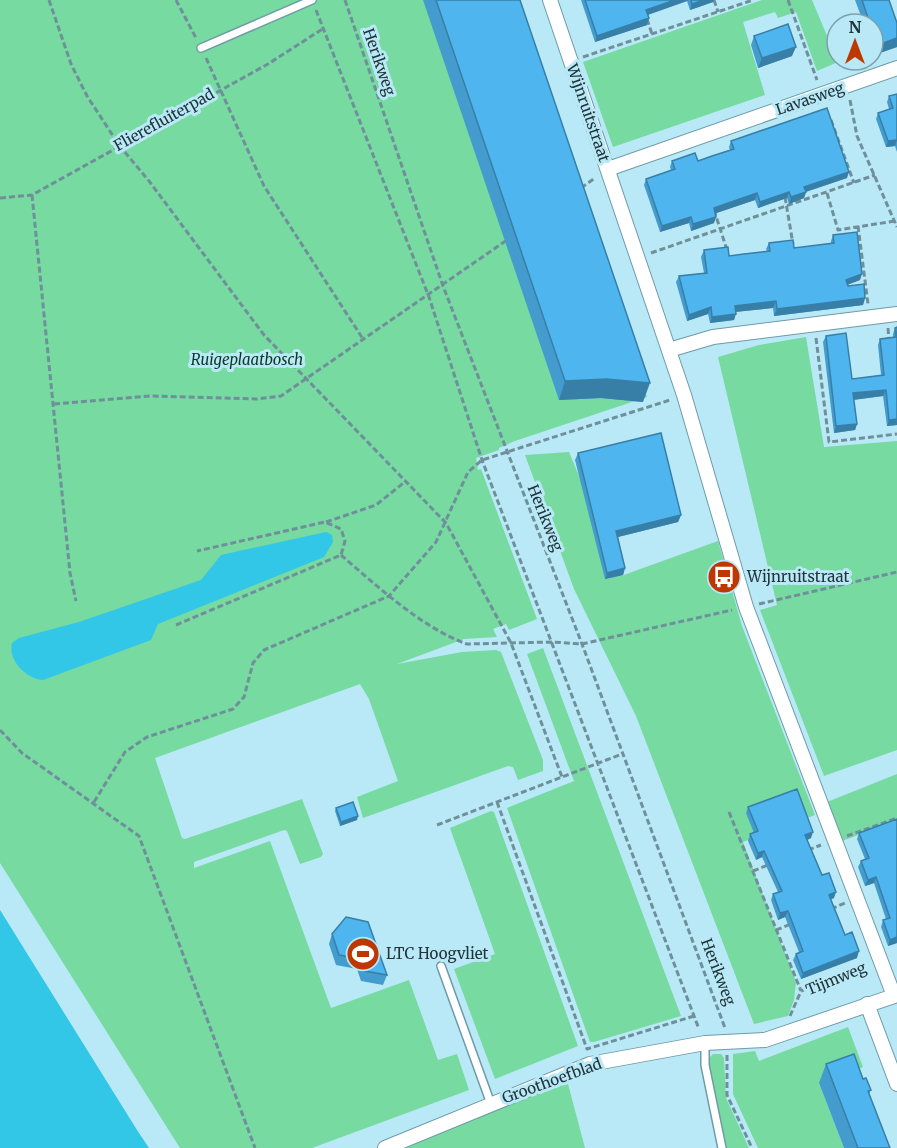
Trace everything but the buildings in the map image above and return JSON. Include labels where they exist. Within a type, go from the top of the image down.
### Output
[{"type":"street","name":"Wijnruitstraat","points":[[550,0],[684,395],[746,607],[880,961],[896,996]]},
{"type":"street","name":"Lavasweg","points":[[608,169],[897,68]]},
{"type":"street","points":[[669,350],[713,337],[892,315]]},
{"type":"street","points":[[727,1042],[765,1040],[896,996]]},
{"type":"street","points":[[867,1004],[895,1075]]},
{"type":"street","name":"Groothoefblad","points":[[385,1148],[590,1064],[705,1043],[727,1042]]},
{"type":"lane","points":[[201,48],[312,0]]},
{"type":"lane","points":[[441,966],[491,1104]]},
{"type":"lane","points":[[705,1043],[705,1065],[722,1148]]},
{"type":"path","points":[[49,0],[71,64],[87,96],[118,145],[149,180],[264,335],[446,523],[510,643],[562,777]]},
{"type":"path","points":[[176,0],[201,48],[264,186],[363,340]]},
{"type":"path","points":[[312,0],[429,297],[482,460],[599,763]]},
{"type":"path","name":"Herikweg","points":[[345,0],[443,286],[582,644],[725,1024],[727,1095],[752,1148]]},
{"type":"path","points":[[714,0],[718,12]]},
{"type":"path","points":[[570,62],[753,0]]},
{"type":"path","points":[[645,11],[652,34]]},
{"type":"path","name":"Flierefluiterpad","points":[[0,198],[32,195],[118,145],[268,64],[324,28]]},
{"type":"path","points":[[848,86],[857,136],[897,227]]},
{"type":"path","points":[[638,257],[875,175]]},
{"type":"path","points":[[576,191],[583,186]]},
{"type":"path","points":[[827,193],[838,230],[895,222]]},
{"type":"path","points":[[32,195],[70,573],[76,601]]},
{"type":"path","points":[[784,196],[788,207],[794,255]]},
{"type":"path","points":[[713,207],[728,252]]},
{"type":"path","points":[[858,226],[869,318]]},
{"type":"path","points":[[54,404],[151,396],[256,399],[281,396],[429,297],[514,235]]},
{"type":"path","points":[[890,348],[892,315]]},
{"type":"path","points":[[814,325],[829,442],[897,434]]},
{"type":"path","points":[[94,802],[124,753],[147,737],[233,709],[244,697],[253,663],[264,650],[389,596],[436,542],[468,472],[482,460],[684,395]]},
{"type":"path","points":[[197,551],[325,522],[376,505],[405,481]]},
{"type":"path","points":[[325,522],[341,529],[345,541],[341,555]]},
{"type":"path","points":[[341,555],[389,596],[454,640],[467,644],[552,642],[582,644],[897,572]]},
{"type":"path","points":[[176,626],[341,555]]},
{"type":"path","points":[[0,730],[22,753],[139,836],[255,1148]]},
{"type":"path","points":[[436,825],[622,754]]},
{"type":"path","name":"Groothoefblad","points":[[497,802],[587,1048],[694,1016],[599,763]]},
{"type":"path","points":[[729,813],[801,991]]},
{"type":"path","points":[[804,852],[897,818]]},
{"type":"path","points":[[753,871],[773,863]]},
{"type":"path","points":[[827,910],[857,899]]},
{"type":"path","points":[[776,930],[796,922]]},
{"type":"path","name":"Tijmweg","points":[[782,1035],[801,991],[880,961]]},
{"type":"green space","name":"Ruigeplaatbosch","points":[[0,0],[515,0],[647,397],[515,441],[499,450],[476,458],[478,470],[481,469],[537,619],[509,630],[506,624],[493,629],[497,637],[464,639],[397,664],[462,652],[496,650],[501,652],[543,760],[543,771],[518,780],[513,767],[508,766],[363,818],[357,797],[398,781],[369,699],[360,684],[155,758],[182,838],[185,839],[302,799],[323,854],[321,857],[300,864],[287,831],[284,830],[194,862],[194,868],[270,841],[331,1008],[409,980],[438,1060],[457,1054],[469,1090],[312,1148],[180,1148],[0,863]]},
{"type":"green space","points":[[762,0],[812,0],[825,31],[825,68],[817,71],[796,12],[778,18],[775,12],[743,22],[765,95],[613,147],[583,62]]},
{"type":"green space","points":[[806,337],[824,447],[897,441],[897,750],[824,776],[760,610],[777,605],[718,357],[759,345]]},
{"type":"green space","points":[[569,452],[621,576],[718,541],[742,626],[815,815],[743,842],[796,982],[794,1000],[788,1016],[754,1024],[636,716],[574,589],[525,455]]},
{"type":"green space","points":[[543,648],[681,1016],[594,1042],[590,1042],[507,808],[574,781],[527,654]]},
{"type":"green space","points":[[897,774],[897,821],[842,841],[827,802]]},
{"type":"green space","points":[[491,811],[494,812],[578,1046],[495,1079],[454,969],[495,954],[450,828]]},
{"type":"green space","points":[[848,1027],[863,1067],[819,1083],[844,1148],[758,1148],[733,1094],[733,1054],[755,1051],[759,1061]]},
{"type":"green space","points":[[713,1054],[721,1054],[724,1058],[726,1098],[749,1148],[727,1148],[708,1065],[709,1058]]},
{"type":"green space","points":[[568,1084],[585,1148],[402,1148],[531,1094]]},
{"type":"water","points":[[326,532],[332,535],[333,542],[324,557],[158,624],[151,640],[43,680],[25,672],[13,656],[12,643],[19,638],[79,622],[201,580],[221,555]]},
{"type":"water","points":[[0,910],[137,1130],[149,1148],[0,1148]]},
{"type":"place","name":"Wijnruitstraat","points":[[724,577]]},
{"type":"place","name":"LTC Hoogvliet","points":[[363,954]]}]
